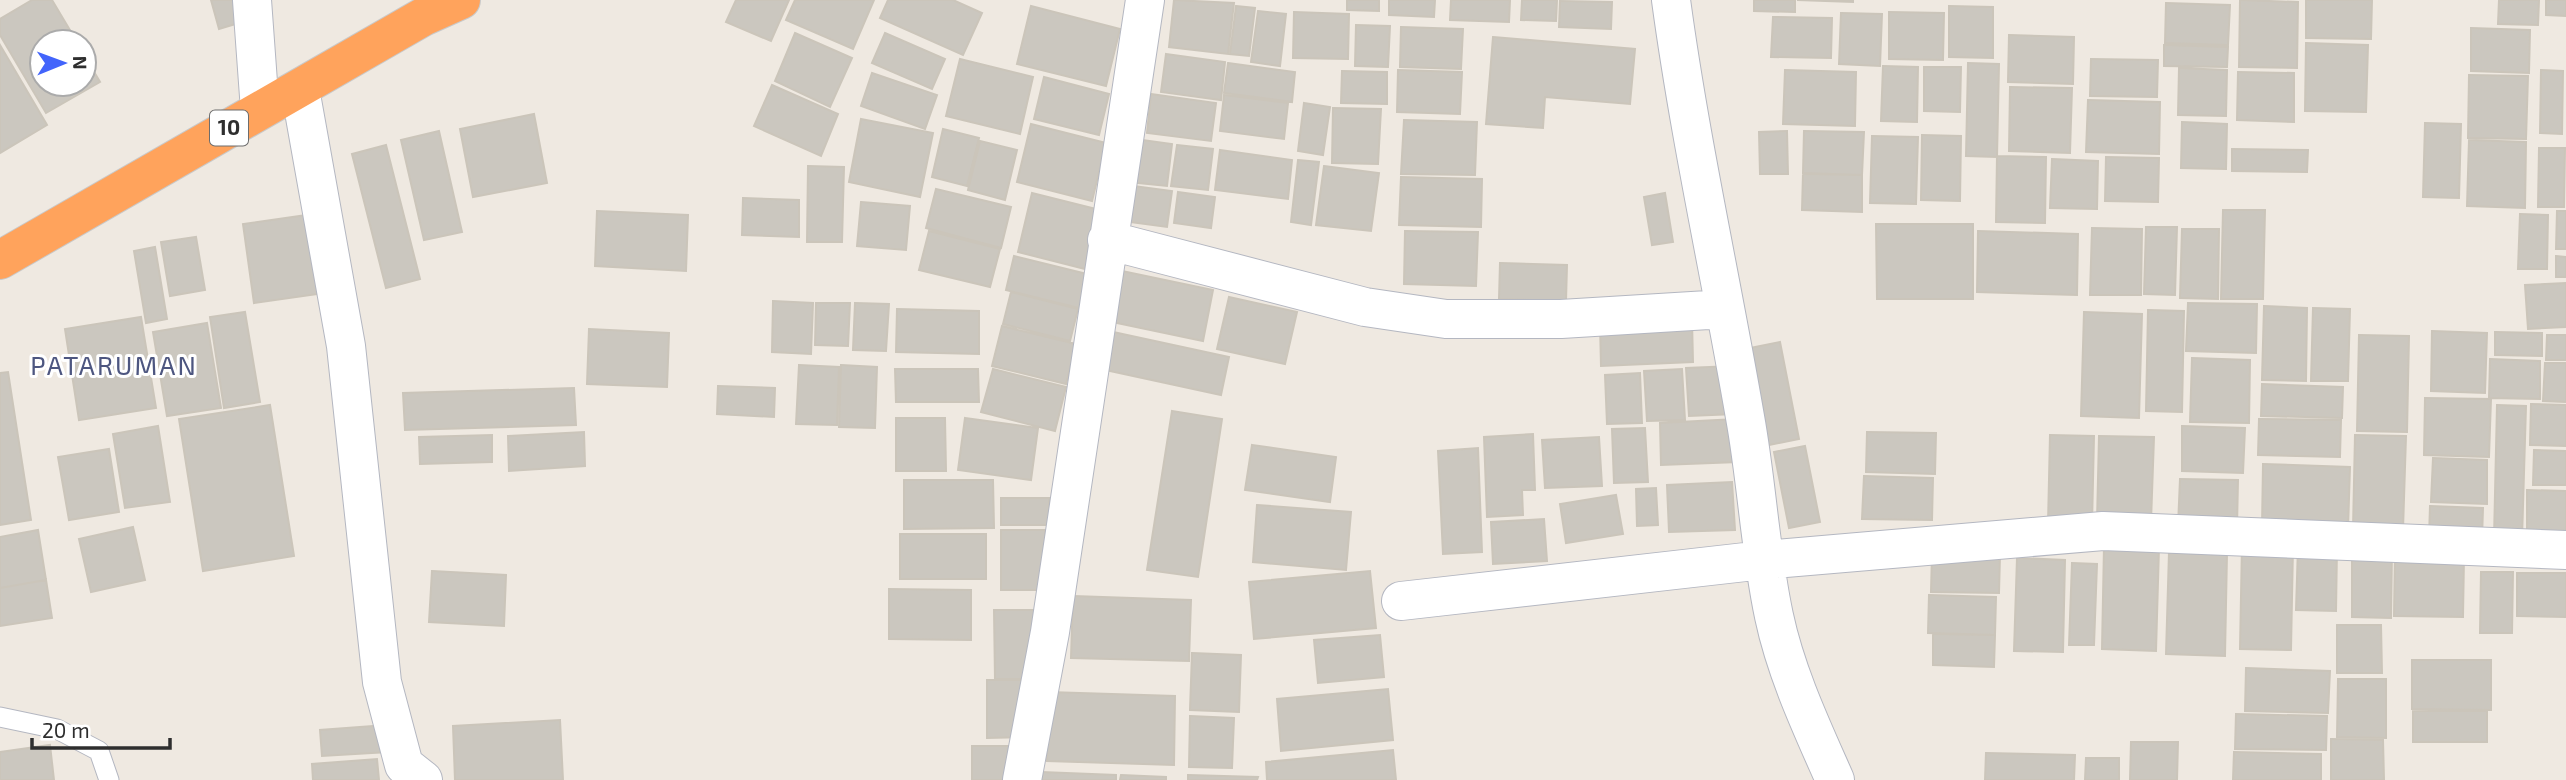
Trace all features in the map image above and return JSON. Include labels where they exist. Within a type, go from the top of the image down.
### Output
[{"type":"highway","name":"10","points":[[0,260],[260,110],[461,0]]},
{"type":"street","points":[[252,0],[260,110]]},
{"type":"street","points":[[1022,780],[1050,632],[1145,0]]},
{"type":"street","points":[[1671,0],[1679,61],[1746,421],[1763,560],[1774,620],[1805,712],[1835,780]]},
{"type":"street","points":[[300,89],[346,346],[382,682],[404,765],[424,780]]},
{"type":"street","points":[[1107,240],[1365,307],[1446,319],[1561,319],[1725,309]]},
{"type":"street","points":[[1401,601],[1763,560],[2103,531],[2566,550]]},
{"type":"lane","points":[[0,717],[57,729],[99,751],[109,780]]},
{"type":"building","points":[[32,0],[52,0],[69,28],[28,28],[28,82],[0,35],[0,19]]},
{"type":"building","points":[[211,0],[247,0],[252,19],[219,29]]},
{"type":"building","points":[[736,0],[789,0],[771,41],[726,22]]},
{"type":"building","points":[[795,0],[874,0],[853,49],[786,20]]},
{"type":"building","points":[[888,0],[953,0],[982,13],[963,55],[880,18]]},
{"type":"building","points":[[1174,0],[1234,3],[1228,54],[1169,47]]},
{"type":"building","points":[[1347,0],[1379,0],[1379,11],[1347,10]]},
{"type":"building","points":[[1389,0],[1435,0],[1434,17],[1389,15]]},
{"type":"building","points":[[1451,0],[1510,0],[1509,22],[1450,20]]},
{"type":"building","points":[[1522,0],[1557,0],[1556,21],[1521,20]]},
{"type":"building","points":[[1754,0],[1795,0],[1795,12],[1754,11]]},
{"type":"building","points":[[1797,0],[1853,0],[1853,2]]},
{"type":"building","points":[[2240,0],[2298,2],[2297,68],[2239,67]]},
{"type":"building","points":[[2306,0],[2372,0],[2371,39],[2306,38]]},
{"type":"building","points":[[2499,0],[2539,0],[2538,25],[2498,24]]},
{"type":"building","points":[[2546,0],[2566,0],[2566,16],[2546,15]]},
{"type":"building","points":[[1560,1],[1612,2],[1611,29],[1559,27]]},
{"type":"building","points":[[2166,3],[2230,5],[2228,45],[2165,43]]},
{"type":"building","points":[[1031,6],[1120,29],[1106,86],[1017,64]]},
{"type":"building","points":[[1236,6],[1255,8],[1249,56],[1230,54]]},
{"type":"building","points":[[1949,6],[1993,7],[1993,58],[1949,57]]},
{"type":"building","points":[[1258,11],[1286,14],[1280,66],[1251,62]]},
{"type":"building","points":[[1294,12],[1349,14],[1348,59],[1293,58]]},
{"type":"building","points":[[1889,12],[1944,13],[1943,60],[1889,59]]},
{"type":"building","points":[[1841,13],[1882,14],[1880,66],[1839,64]]},
{"type":"building","points":[[1773,17],[1832,18],[1831,58],[1771,57]]},
{"type":"building","points":[[1356,25],[1390,26],[1388,67],[1355,66]]},
{"type":"building","points":[[1401,27],[1463,29],[1461,69],[1400,67]]},
{"type":"building","points":[[2471,28],[2530,30],[2529,73],[2471,71]]},
{"type":"building","points":[[795,33],[852,58],[830,107],[775,81]]},
{"type":"building","points":[[885,33],[945,59],[932,89],[872,63]]},
{"type":"building","points":[[2009,35],[2074,37],[2073,84],[2008,82]]},
{"type":"building","points":[[1493,37],[1635,49],[1630,104],[1545,97],[1543,128],[1486,124]]},
{"type":"building","points":[[2306,43],[2368,45],[2366,112],[2305,111]]},
{"type":"building","points":[[0,45],[28,93],[28,98],[31,98],[47,125],[0,153]]},
{"type":"building","points":[[2164,45],[2228,47],[2227,67],[2164,66]]},
{"type":"building","points":[[1166,54],[1225,62],[1221,100],[1161,92]]},
{"type":"building","points":[[960,59],[1033,77],[1020,134],[946,116]]},
{"type":"building","points":[[2091,59],[2158,60],[2157,97],[2090,96]]},
{"type":"building","points":[[1228,63],[1295,72],[1292,102],[1224,93]]},
{"type":"building","points":[[1968,63],[1999,64],[1997,157],[1966,156]]},
{"type":"building","points":[[1883,66],[1918,67],[1917,122],[1881,121]]},
{"type":"building","points":[[1924,67],[1961,67],[1960,112],[1924,111]]},
{"type":"building","points":[[2179,68],[2227,70],[2226,116],[2178,115]]},
{"type":"building","points":[[1398,70],[1462,72],[1460,114],[1397,112]]},
{"type":"building","points":[[1785,70],[1856,72],[1855,126],[1783,124]]},
{"type":"building","points":[[2541,70],[2563,71],[2562,134],[2540,133]]},
{"type":"building","points":[[1342,71],[1387,72],[1387,104],[1341,103]]},
{"type":"building","points":[[2238,72],[2294,73],[2294,122],[2237,120]]},
{"type":"building","points":[[872,73],[937,95],[925,129],[861,106]]},
{"type":"building","points":[[2469,75],[2528,76],[2526,139],[2468,138]]},
{"type":"building","points":[[1044,77],[1109,94],[1099,135],[1034,119]]},
{"type":"building","points":[[772,85],[838,114],[821,156],[754,126]]},
{"type":"building","points":[[2010,87],[2072,88],[2070,153],[2009,151]]},
{"type":"building","points":[[1151,94],[1216,103],[1211,141],[1147,133]]},
{"type":"building","points":[[1224,95],[1288,103],[1284,139],[1220,131]]},
{"type":"building","points":[[37,98],[72,98],[46,113]]},
{"type":"building","points":[[2088,100],[2160,102],[2159,154],[2086,152]]},
{"type":"building","points":[[1304,103],[1330,107],[1323,155],[1298,151]]},
{"type":"building","points":[[1333,108],[1381,109],[1378,164],[1332,163]]},
{"type":"building","points":[[534,114],[547,183],[473,197],[460,129]]},
{"type":"building","points":[[861,119],[933,133],[920,197],[849,182]]},
{"type":"building","points":[[1404,120],[1477,122],[1475,175],[1401,174]]},
{"type":"building","points":[[2182,122],[2227,124],[2226,169],[2181,168]]},
{"type":"building","points":[[2425,123],[2461,124],[2459,198],[2423,197]]},
{"type":"building","points":[[1031,124],[1106,143],[1092,201],[1017,182]]},
{"type":"building","points":[[943,129],[979,138],[967,186],[932,177]]},
{"type":"building","points":[[439,131],[462,232],[424,240],[401,140]]},
{"type":"building","points":[[1787,131],[1788,174],[1760,174],[1759,132]]},
{"type":"building","points":[[1804,131],[1864,132],[1862,175],[1803,173]]},
{"type":"building","points":[[1922,135],[1961,136],[1960,201],[1921,200]]},
{"type":"building","points":[[1872,136],[1918,137],[1916,204],[1870,203]]},
{"type":"building","points":[[1135,139],[1172,144],[1167,186],[1129,182]]},
{"type":"building","points":[[2469,140],[2526,142],[2525,208],[2467,206]]},
{"type":"building","points":[[980,141],[1017,150],[1005,200],[968,190]]},
{"type":"building","points":[[386,145],[420,279],[386,288],[352,154]]},
{"type":"building","points":[[1177,145],[1213,149],[1208,190],[1171,186]]},
{"type":"building","points":[[2539,148],[2565,148],[2564,207],[2538,207]]},
{"type":"building","points":[[2232,149],[2308,150],[2307,172],[2232,171]]},
{"type":"building","points":[[1220,150],[1292,160],[1288,199],[1215,190]]},
{"type":"building","points":[[1997,156],[2046,157],[2045,223],[1996,222]]},
{"type":"building","points":[[2106,157],[2159,158],[2158,202],[2105,201]]},
{"type":"building","points":[[2052,159],[2098,161],[2097,209],[2050,208]]},
{"type":"building","points":[[1298,160],[1319,162],[1311,225],[1291,222]]},
{"type":"building","points":[[808,166],[844,167],[842,242],[807,242]]},
{"type":"building","points":[[1324,166],[1379,173],[1371,231],[1316,225]]},
{"type":"building","points":[[1803,174],[1862,175],[1862,212],[1802,210]]},
{"type":"building","points":[[1401,177],[1482,179],[1481,227],[1399,225]]},
{"type":"building","points":[[1126,185],[1172,191],[1167,227],[1122,221]]},
{"type":"building","points":[[936,189],[1011,207],[1001,248],[926,228]]},
{"type":"building","points":[[1178,192],[1215,197],[1211,228],[1174,223]]},
{"type":"building","points":[[1032,193],[1100,210],[1085,269],[1018,252]]},
{"type":"building","points":[[1665,193],[1673,242],[1652,245],[1644,197]]},
{"type":"building","points":[[743,198],[799,200],[799,237],[742,235]]},
{"type":"building","points":[[861,202],[910,206],[906,250],[857,246]]},
{"type":"building","points":[[2223,210],[2265,210],[2263,299],[2221,299]]},
{"type":"building","points":[[597,211],[688,215],[686,271],[595,266]]},
{"type":"building","points":[[2557,211],[2566,211],[2566,249],[2556,249]]},
{"type":"building","points":[[321,213],[332,292],[254,303],[243,224]]},
{"type":"building","points":[[2520,214],[2548,215],[2547,269],[2518,269]]},
{"type":"building","points":[[1876,224],[1973,224],[1973,299],[1877,299]]},
{"type":"building","points":[[2146,227],[2177,227],[2175,295],[2144,294]]},
{"type":"building","points":[[2092,228],[2142,229],[2141,295],[2090,295]]},
{"type":"building","points":[[2182,229],[2219,229],[2218,299],[2180,298]]},
{"type":"building","points":[[929,231],[1000,249],[990,287],[919,270]]},
{"type":"building","points":[[1405,231],[1478,232],[1476,286],[1404,284]]},
{"type":"building","points":[[1978,231],[2078,234],[2077,295],[1977,292]]},
{"type":"building","points":[[196,237],[205,290],[170,296],[161,242]]},
{"type":"building","points":[[155,247],[167,319],[146,323],[134,251]]},
{"type":"building","points":[[1014,256],[1087,274],[1079,308],[1006,290]]},
{"type":"building","points":[[2556,256],[2566,257],[2566,277],[2556,277]]},
{"type":"building","points":[[1500,263],[1567,265],[1566,301],[1499,299]]},
{"type":"building","points":[[1122,271],[1213,290],[1203,341],[1112,322]]},
{"type":"building","points":[[2566,283],[2566,327],[2528,329],[2525,285]]},
{"type":"building","points":[[1011,292],[1078,309],[1070,341],[1003,324]]},
{"type":"building","points":[[1229,297],[1297,312],[1285,364],[1217,349]]},
{"type":"building","points":[[773,301],[813,303],[811,354],[772,352]]},
{"type":"building","points":[[816,303],[850,303],[848,346],[815,345]]},
{"type":"building","points":[[855,303],[889,304],[886,351],[853,350]]},
{"type":"building","points":[[2188,303],[2257,304],[2256,353],[2186,351]]},
{"type":"building","points":[[2264,306],[2307,308],[2306,381],[2262,380]]},
{"type":"building","points":[[2313,308],[2350,309],[2348,381],[2311,381]]},
{"type":"building","points":[[897,309],[979,311],[979,354],[896,352]]},
{"type":"building","points":[[2148,310],[2184,311],[2182,412],[2146,411]]},
{"type":"building","points":[[245,312],[260,402],[224,408],[210,317]]},
{"type":"building","points":[[2084,312],[2142,314],[2139,418],[2081,416]]},
{"type":"building","points":[[141,317],[156,408],[79,420],[65,329]]},
{"type":"building","points":[[1692,320],[1693,362],[1601,366],[1600,324]]},
{"type":"building","points":[[207,323],[221,408],[167,416],[153,332]]},
{"type":"building","points":[[1002,326],[1076,344],[1066,384],[992,366]]},
{"type":"building","points":[[589,329],[669,333],[667,387],[587,384]]},
{"type":"building","points":[[1104,330],[1229,357],[1221,395],[1096,368]]},
{"type":"building","points":[[2432,331],[2487,333],[2485,393],[2431,391]]},
{"type":"building","points":[[2495,332],[2542,333],[2542,356],[2495,355]]},
{"type":"building","points":[[2359,335],[2409,336],[2407,432],[2357,431]]},
{"type":"building","points":[[2547,335],[2566,335],[2566,360],[2546,360]]},
{"type":"building","points":[[1780,342],[1799,439],[1764,446],[1745,349]]},
{"type":"building","points":[[2192,358],[2250,360],[2249,423],[2190,422]]},
{"type":"building","points":[[2490,359],[2540,361],[2540,399],[2489,398]]},
{"type":"building","points":[[2545,363],[2566,363],[2566,402],[2543,401]]},
{"type":"building","points":[[799,365],[839,367],[837,425],[796,424]]},
{"type":"building","points":[[841,365],[877,367],[875,428],[839,427]]},
{"type":"building","points":[[1733,366],[1735,414],[1689,416],[1686,368]]},
{"type":"building","points":[[895,369],[978,369],[979,402],[896,402]]},
{"type":"building","points":[[993,369],[1066,387],[1055,431],[981,412]]},
{"type":"building","points":[[1682,369],[1685,420],[1647,421],[1644,371]]},
{"type":"building","points":[[8,372],[31,520],[0,525],[0,373]]},
{"type":"building","points":[[1640,373],[1642,423],[1607,424],[1605,375]]},
{"type":"building","points":[[2262,384],[2343,387],[2342,418],[2261,416]]},
{"type":"building","points":[[718,386],[775,388],[774,417],[717,414]]},
{"type":"building","points":[[574,388],[576,425],[405,430],[403,393]]},
{"type":"building","points":[[2425,398],[2491,399],[2489,457],[2424,455]]},
{"type":"building","points":[[2531,404],[2566,405],[2566,446],[2530,445]]},
{"type":"building","points":[[270,405],[294,556],[203,571],[179,419]]},
{"type":"building","points":[[2497,405],[2526,406],[2522,539],[2494,538]]},
{"type":"building","points":[[1172,411],[1222,419],[1198,577],[1147,570]]},
{"type":"building","points":[[896,418],[945,418],[946,471],[896,471]]},
{"type":"building","points":[[965,418],[1038,428],[1031,480],[958,470]]},
{"type":"building","points":[[1736,419],[1738,462],[1661,465],[1660,423]]},
{"type":"building","points":[[2259,419],[2341,420],[2340,457],[2258,455]]},
{"type":"building","points":[[158,426],[170,502],[125,508],[113,434]]},
{"type":"building","points":[[2182,426],[2245,428],[2243,473],[2182,471]]},
{"type":"building","points":[[1645,428],[1648,482],[1614,483],[1612,429]]},
{"type":"building","points":[[584,432],[585,466],[509,471],[508,436]]},
{"type":"building","points":[[1867,432],[1936,433],[1935,474],[1866,472]]},
{"type":"building","points":[[1533,434],[1535,490],[1522,490],[1523,515],[1487,517],[1484,437]]},
{"type":"building","points":[[492,435],[492,462],[420,464],[419,437]]},
{"type":"building","points":[[2050,435],[2094,436],[2092,525],[2048,524]]},
{"type":"building","points":[[2355,435],[2406,436],[2403,530],[2353,529]]},
{"type":"building","points":[[2099,436],[2154,437],[2151,522],[2097,521]]},
{"type":"building","points":[[1599,437],[1602,486],[1545,488],[1542,440]]},
{"type":"building","points":[[1252,445],[1336,457],[1330,502],[1245,490]]},
{"type":"building","points":[[1805,446],[1820,522],[1789,528],[1774,452]]},
{"type":"building","points":[[1478,448],[1482,552],[1443,554],[1438,451]]},
{"type":"building","points":[[109,449],[119,512],[69,520],[58,457]]},
{"type":"building","points":[[2534,450],[2566,451],[2566,485],[2533,485]]},
{"type":"building","points":[[2433,458],[2487,460],[2487,504],[2431,502]]},
{"type":"building","points":[[2263,464],[2350,467],[2348,529],[2262,527]]},
{"type":"building","points":[[1864,476],[1933,478],[1932,520],[1862,519]]},
{"type":"building","points":[[2180,479],[2238,480],[2237,527],[2178,526]]},
{"type":"building","points":[[904,480],[993,480],[994,528],[904,529]]},
{"type":"building","points":[[1732,482],[1735,530],[1669,532],[1667,485]]},
{"type":"building","points":[[1656,488],[1658,525],[1637,526],[1636,489]]},
{"type":"building","points":[[2527,490],[2566,491],[2566,540],[2527,539]]},
{"type":"building","points":[[1616,495],[1623,534],[1566,543],[1560,504]]},
{"type":"building","points":[[1001,498],[1049,498],[1049,525],[1001,525]]},
{"type":"building","points":[[1257,505],[1351,512],[1346,570],[1253,562]]},
{"type":"building","points":[[2430,506],[2483,508],[2482,539],[2429,537]]},
{"type":"building","points":[[1544,519],[1547,561],[1493,564],[1491,522]]},
{"type":"building","points":[[133,527],[145,580],[91,592],[79,539]]},
{"type":"building","points":[[38,530],[46,580],[0,588],[0,537]]},
{"type":"building","points":[[1001,530],[1045,530],[1045,590],[1001,590]]},
{"type":"building","points":[[900,534],[986,534],[986,579],[900,579]]},
{"type":"building","points":[[2242,544],[2293,546],[2291,650],[2240,649]]},
{"type":"building","points":[[2104,546],[2159,547],[2156,651],[2102,649]]},
{"type":"building","points":[[2298,546],[2337,547],[2336,611],[2296,610]]},
{"type":"building","points":[[2352,549],[2392,549],[2391,618],[2352,617]]},
{"type":"building","points":[[2169,552],[2227,553],[2225,656],[2166,654]]},
{"type":"building","points":[[1932,554],[2000,555],[1999,593],[1931,592]]},
{"type":"building","points":[[2395,555],[2464,556],[2463,617],[2394,616]]},
{"type":"building","points":[[2017,558],[2065,560],[2063,652],[2014,651]]},
{"type":"building","points":[[2072,563],[2097,564],[2094,645],[2069,645]]},
{"type":"building","points":[[432,571],[506,575],[504,626],[429,622]]},
{"type":"building","points":[[1370,571],[1376,628],[1254,639],[1249,582]]},
{"type":"building","points":[[2481,572],[2513,572],[2512,633],[2480,633]]},
{"type":"building","points":[[2517,573],[2566,573],[2566,617],[2517,616]]},
{"type":"building","points":[[46,580],[52,618],[0,626],[0,588]]},
{"type":"building","points":[[889,589],[971,590],[971,640],[889,639]]},
{"type":"building","points":[[1929,595],[1996,597],[1995,635],[1928,633]]},
{"type":"building","points":[[1073,596],[1191,600],[1189,661],[1071,658]]},
{"type":"building","points":[[994,610],[1037,610],[1037,679],[995,679]]},
{"type":"building","points":[[2337,625],[2381,625],[2382,673],[2337,673]]},
{"type":"building","points":[[1933,634],[1995,635],[1994,667],[1933,665]]},
{"type":"building","points":[[1380,635],[1384,677],[1318,683],[1314,640]]},
{"type":"building","points":[[1192,653],[1241,655],[1239,712],[1190,710]]},
{"type":"building","points":[[2412,660],[2491,660],[2491,710],[2412,709]]},
{"type":"building","points":[[2246,668],[2330,671],[2328,713],[2245,711]]},
{"type":"building","points":[[2338,679],[2386,679],[2386,738],[2337,737]]},
{"type":"building","points":[[987,680],[1025,680],[1025,737],[987,738]]},
{"type":"building","points":[[1388,689],[1393,740],[1281,751],[1277,699]]},
{"type":"building","points":[[1048,692],[1175,696],[1174,765],[1047,761]]},
{"type":"building","points":[[2413,711],[2487,711],[2487,742],[2413,742]]},
{"type":"building","points":[[2236,714],[2327,716],[2326,750],[2235,749]]},
{"type":"building","points":[[1190,716],[1234,718],[1232,768],[1189,767]]},
{"type":"building","points":[[560,720],[563,780],[455,780],[453,726]]},
{"type":"building","points":[[386,725],[388,752],[322,756],[320,730]]},
{"type":"building","points":[[2331,739],[2383,740],[2384,780],[2331,780]]},
{"type":"building","points":[[2131,742],[2178,742],[2177,780],[2130,780]]},
{"type":"building","points":[[50,745],[54,780],[0,780],[0,752]]},
{"type":"building","points":[[972,746],[1016,746],[1016,780],[972,780]]},
{"type":"building","points":[[1393,750],[1396,780],[1267,780],[1266,762]]},
{"type":"building","points":[[2234,752],[2321,754],[2321,780],[2233,780]]},
{"type":"building","points":[[1986,753],[2075,755],[2074,780],[1985,780]]},
{"type":"building","points":[[2086,758],[2119,758],[2119,780],[2085,780]]},
{"type":"building","points":[[377,759],[379,780],[313,780],[312,764]]},
{"type":"building","points":[[1041,772],[1116,775],[1116,780],[1040,780]]},
{"type":"building","points":[[1121,775],[1166,777],[1166,780],[1120,780]]},
{"type":"building","points":[[1188,775],[1258,777],[1257,780],[1188,780]]},
{"type":"district","name":"PATARUMAN","points":[[114,366]]}]
